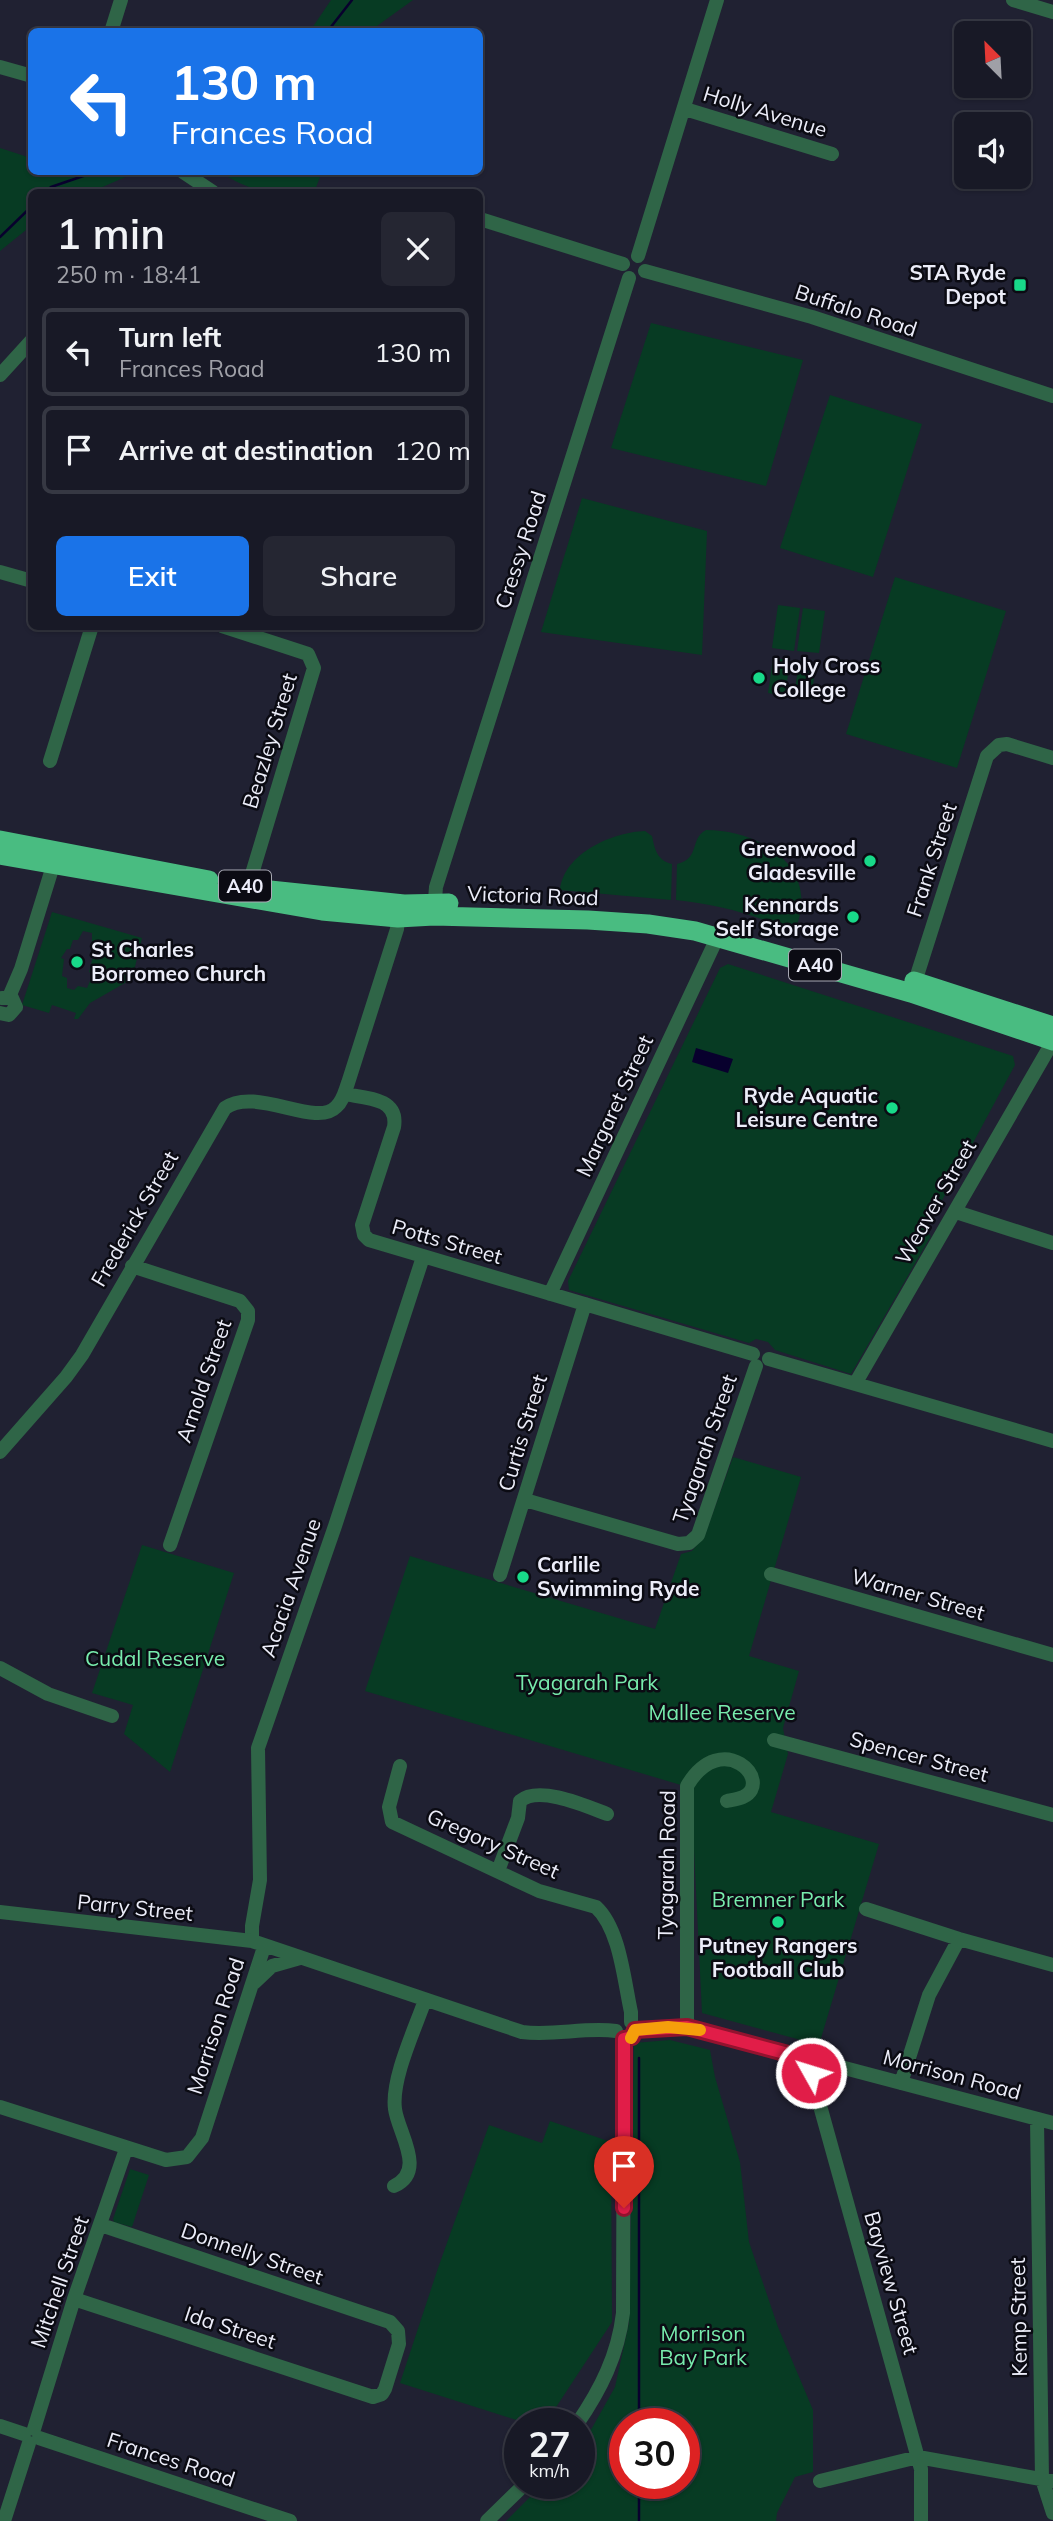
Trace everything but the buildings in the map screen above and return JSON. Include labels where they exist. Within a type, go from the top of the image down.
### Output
[{"type":"highway","name":"Victoria Road","points":[[0,840],[55,859],[246,900],[322,911],[398,918],[434,909],[600,908],[705,920],[913,987],[1053,1041]]},
{"type":"highway","name":"Victoria Road","points":[[0,855],[55,859],[293,893],[434,909],[624,922],[684,929],[913,987],[1053,1026]]},
{"type":"street","points":[[112,28],[121,0]]},
{"type":"street","points":[[638,257],[717,0]]},
{"type":"street","points":[[1013,0],[1053,12]]},
{"type":"street","points":[[0,67],[28,75]]},
{"type":"street","name":"Holly Avenue","points":[[685,109],[832,154]]},
{"type":"street","points":[[188,175],[209,189]]},
{"type":"street","points":[[483,220],[623,264]]},
{"type":"street","points":[[631,256],[638,257],[646,264],[645,271],[637,279],[629,278],[623,271],[623,264],[631,256]]},
{"type":"street","name":"Buffalo Road","points":[[645,271],[812,317],[1053,396]]},
{"type":"street","name":"Cressy Road","points":[[434,909],[436,887],[473,767],[629,278]]},
{"type":"street","points":[[0,375],[28,344]]},
{"type":"street","points":[[0,572],[28,580]]},
{"type":"street","points":[[50,761],[91,630]]},
{"type":"street","name":"Beazley Street","points":[[234,630],[308,654],[314,667],[248,887]]},
{"type":"street","name":"Frank Street","points":[[913,987],[987,756],[999,744],[1017,745],[1053,758]]},
{"type":"street","points":[[1,1019],[15,1010],[15,1003],[4,998],[21,969],[55,859]]},
{"type":"street","points":[[344,1094],[397,929],[398,918]]},
{"type":"street","name":"Margaret Street","points":[[550,1294],[718,936]]},
{"type":"street","name":"Weaver Street","points":[[855,1384],[1053,1041]]},
{"type":"street","name":"Potts Street","points":[[344,1094],[383,1102],[390,1107],[395,1118],[362,1225],[364,1235],[373,1242],[584,1304],[760,1360],[855,1384],[1053,1441]]},
{"type":"street","name":"Frederick Street","points":[[0,1452],[74,1366],[225,1108],[236,1102],[249,1101],[324,1113],[335,1108],[344,1094]]},
{"type":"street","points":[[956,1212],[1053,1243]]},
{"type":"street","name":"Acacia Avenue","points":[[258,1944],[252,1926],[260,1880],[258,1748],[335,1526],[423,1257]]},
{"type":"street","name":"Arnold Street","points":[[132,1266],[240,1301],[248,1311],[170,1545]]},
{"type":"street","name":"Curtis Street","points":[[500,1575],[584,1304]]},
{"type":"street","name":"Tyagarah Street","points":[[525,1500],[678,1544],[690,1543],[698,1535],[760,1360]]},
{"type":"street","name":"Warner Street","points":[[771,1574],[1053,1655]]},
{"type":"street","points":[[0,1668],[48,1695],[112,1716]]},
{"type":"street","name":"Spencer Street","points":[[774,1740],[1053,1815]]},
{"type":"street","name":"Tyagarah Road","points":[[687,2027],[687,1786],[702,1766],[721,1759],[733,1760],[748,1769],[753,1782],[751,1790],[745,1797],[727,1801]]},
{"type":"street","name":"Gregory Street","points":[[400,1766],[389,1807],[392,1822],[539,1891],[596,1907],[602,1913],[614,1937],[632,2012],[626,2030]]},
{"type":"street","points":[[498,1871],[518,1818],[520,1801],[525,1796],[536,1794],[573,1801],[607,1814]]},
{"type":"street","points":[[866,1909],[1053,1965]]},
{"type":"street","name":"Parry Street","points":[[0,1912],[258,1944]]},
{"type":"street","points":[[901,2083],[929,1995],[959,1939]]},
{"type":"street","name":"Morrison Road","points":[[0,2107],[166,2160],[187,2157],[198,2145],[254,1983],[258,1944],[522,2032],[544,2034],[603,2029],[687,2027],[1053,2123]]},
{"type":"street","points":[[254,1983],[272,1966],[302,1958]]},
{"type":"street","points":[[394,2186],[403,2182],[409,2171],[410,2160],[395,2110],[394,2088],[425,2000]]},
{"type":"street","points":[[586,2408],[607,2373],[621,2332],[624,2313],[626,2030]]},
{"type":"street","name":"Bayview Street","points":[[807,2059],[918,2457],[922,2476],[920,2521]]},
{"type":"street","name":"Kemp Street","points":[[1037,2119],[1048,2480],[1053,2513]]},
{"type":"street","name":"Mitchell Street","points":[[4,2521],[74,2299],[126,2149]]},
{"type":"street","name":"Donnelly Street","points":[[101,2225],[390,2322],[398,2330],[399,2344],[386,2389],[382,2394],[373,2397]]},
{"type":"street","name":"Ida Street","points":[[74,2299],[373,2397]]},
{"type":"street","name":"Frances Road","points":[[0,2426],[259,2516],[290,2521]]},
{"type":"street","points":[[820,2481],[918,2457],[1048,2480]]},
{"type":"street","points":[[487,2521],[510,2499]]},
{"type":"green space","points":[[331,0],[413,0],[374,28],[312,28]]},
{"type":"green space","points":[[0,148],[28,157],[28,175],[130,175],[98,189],[28,189],[28,228],[0,251]]},
{"type":"green space","points":[[225,175],[321,175],[315,189],[258,189]]},
{"type":"green space","points":[[651,323],[803,360],[766,486],[611,448]]},
{"type":"green space","points":[[830,395],[922,424],[873,577],[780,548]]},
{"type":"green space","points":[[582,498],[707,531],[702,655],[541,632]]},
{"type":"green space","points":[[895,577],[1006,611],[957,768],[846,734]]},
{"type":"green space","points":[[778,605],[800,608],[794,651],[772,648]]},
{"type":"green space","points":[[803,608],[825,611],[819,653],[797,651]]},
{"type":"green space","points":[[773,658],[790,660],[785,696],[768,693]]},
{"type":"green space","points":[[799,661],[816,664],[811,699],[794,697]]},
{"type":"green space","points":[[706,830],[747,837],[782,857],[794,872],[800,889],[801,910],[794,932],[736,911],[676,900],[677,864],[689,857],[698,838]]},
{"type":"green space","points":[[645,831],[652,836],[660,857],[672,864],[671,900],[560,890],[563,877],[580,855],[605,840]]},
{"type":"green space","points":[[52,912],[142,938],[132,979],[90,1003],[78,1019],[74,1019],[76,1013],[52,1005],[49,1013],[22,1005]],"holes":[[[83,931],[92,933],[92,944],[96,945],[89,972],[93,974],[87,988],[67,988],[67,978],[62,976],[64,959],[61,958]]]},
{"type":"green space","points":[[728,964],[1013,1056],[1015,1065],[925,1232],[931,1236],[851,1374],[775,1350],[768,1342],[756,1339],[749,1343],[569,1290],[568,1281],[720,968]]},
{"type":"green space","points":[[733,1457],[801,1477],[749,1656],[799,1671],[783,1728],[788,1754],[771,1812],[879,1844],[819,2045],[702,2013],[691,1788],[365,1691],[410,1556],[655,1629],[681,1554],[692,1551],[705,1535]]},
{"type":"green space","name":"Cudal Reserve","points":[[142,1545],[234,1573],[170,1772],[124,1734],[133,1705],[92,1693]]},
{"type":"green space","name":"Morrison Bay Park","points":[[670,2040],[710,2050],[715,2077],[740,2162],[749,2242],[778,2327],[813,2410],[813,2472],[795,2477],[777,2513],[776,2521],[506,2521],[528,2499],[595,2499],[595,2423],[615,2387],[629,2323],[634,2043]]},
{"type":"green space","points":[[550,2121],[611,2142],[612,2322],[556,2408],[504,2408],[504,2416],[400,2383],[489,2125],[542,2143]]},
{"type":"green space","points":[[130,2169],[149,2175],[132,2227],[114,2222],[113,2219]]},
{"type":"shaded area","points":[[696,1048],[733,1059],[728,1073],[692,1062]]},
{"type":"waterway","points":[[330,28],[352,0]]},
{"type":"waterway","points":[[49,189],[86,175]]},
{"type":"waterway","points":[[0,237],[28,210]]},
{"type":"waterway","points":[[639,2058],[639,2408]]},
{"type":"waterway","points":[[639,2499],[639,2521]]},
{"type":"slow traffic","points":[[631,2038],[635,2030],[687,2027],[700,2030]]},
{"type":"place","name":"STA Ryde Depot","points":[[1020,285]]},
{"type":"place","name":"Holy Cross College","points":[[759,678]]},
{"type":"place","name":"Greenwood Gladesville","points":[[870,861]]},
{"type":"place","name":"Kennards Self Storage","points":[[853,917]]},
{"type":"place","name":"St Charles Borromeo Church","points":[[77,962]]},
{"type":"place","name":"Ryde Aquatic Leisure Centre","points":[[892,1108]]},
{"type":"place","name":"Carlile Swimming Ryde","points":[[523,1577]]},
{"type":"place","name":"Putney Rangers Football Club","points":[[778,1922]]},
{"type":"route","points":[[624,2208],[624,2039],[632,2037],[635,2030],[687,2027],[807,2059],[811,2073]]},
{"type":"park label","name":"Tyagarah Park","points":[[587,1683]]},
{"type":"park label","name":"Mallee Reserve","points":[[722,1713]]},
{"type":"park label","name":"Bremner Park","points":[[778,1900]]}]
